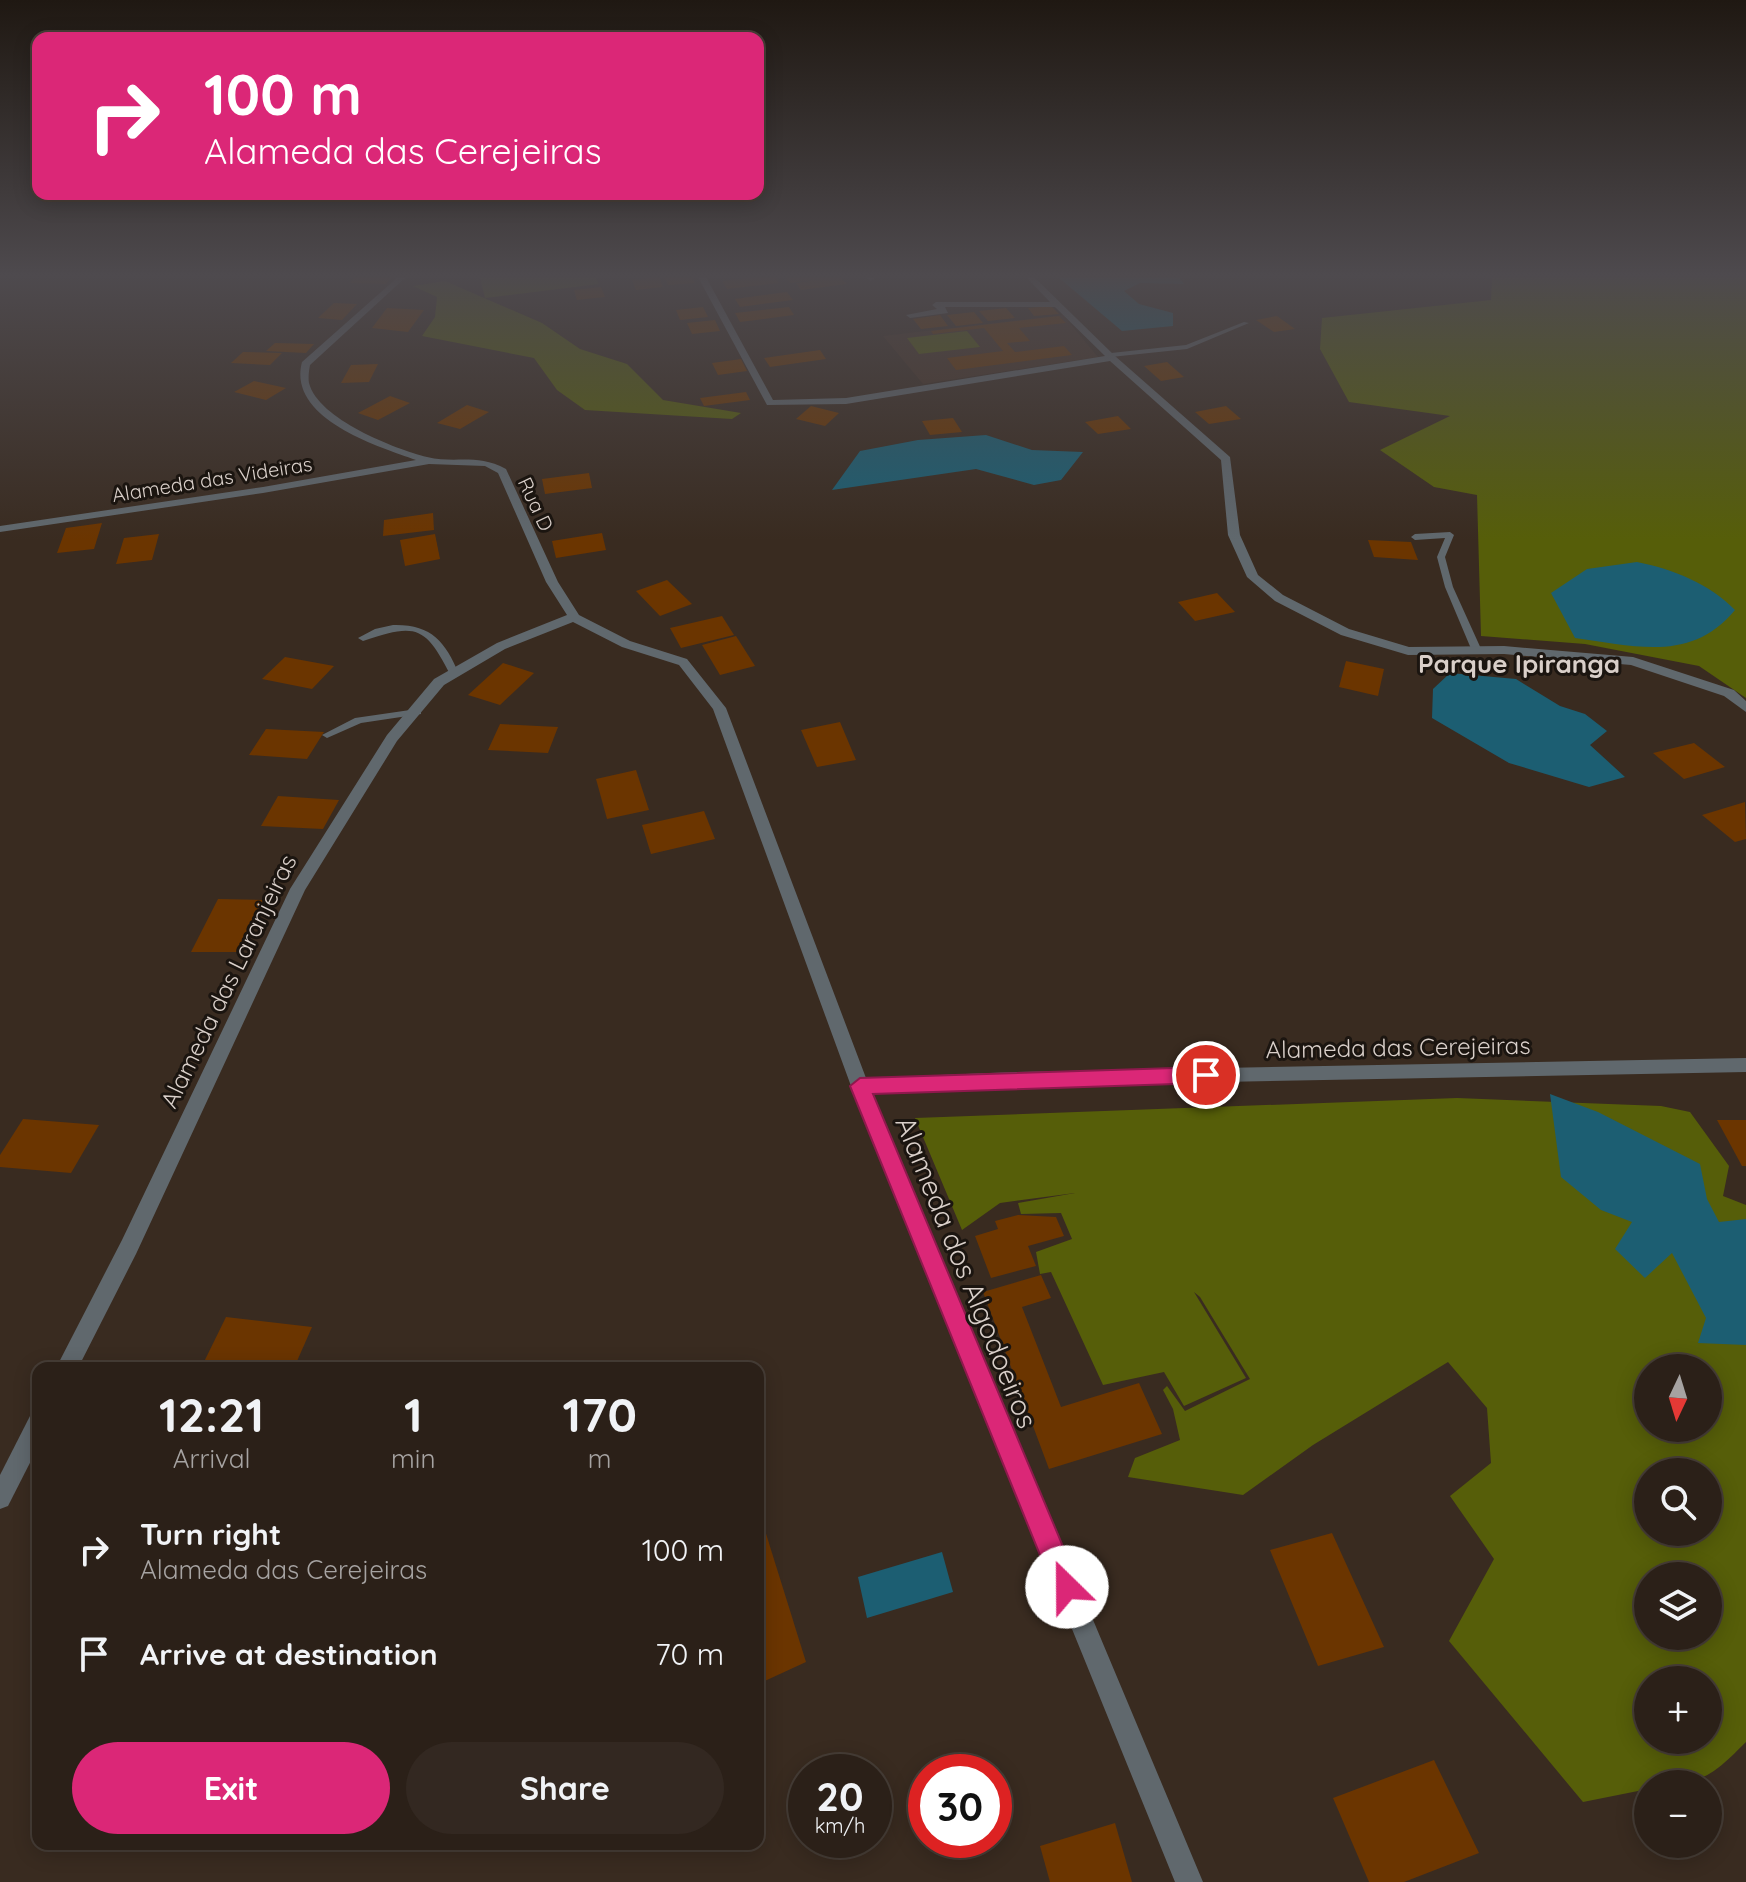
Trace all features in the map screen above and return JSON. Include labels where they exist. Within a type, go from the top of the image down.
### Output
[{"type":"street","points":[[305,365],[301,376],[307,396],[318,409],[357,431],[429,461]]},
{"type":"street","points":[[747,365],[770,403],[846,401],[1065,365]]},
{"type":"street","points":[[1121,365],[1226,459],[1234,535],[1253,577],[1279,598],[1345,632],[1408,651],[1504,650],[1633,661],[1729,693],[1746,708]]},
{"type":"street","name":"Alameda das Videiras","points":[[0,529],[263,490],[429,461]]},
{"type":"street","name":"Rua D","points":[[429,461],[487,463],[502,471],[552,582],[574,617]]},
{"type":"street","name":"Alameda das Laranjeiras","points":[[70,1362],[129,1247],[298,889],[392,738],[417,712],[425,695],[454,674],[501,646],[574,617]]},
{"type":"street","name":"Alameda dos Algodoeiros","points":[[574,617],[626,644],[683,662],[719,708],[860,1086],[1189,1882]]},
{"type":"street","name":"Alameda das Cerejeiras","points":[[860,1086],[1015,1079],[1746,1065]]},
{"type":"street","points":[[0,1498],[32,1436]]},
{"type":"lane","points":[[1415,537],[1450,535],[1441,557],[1449,587],[1477,651]]},
{"type":"lane","points":[[363,638],[376,631],[404,626],[420,628],[448,653],[454,674]]},
{"type":"lane","points":[[327,735],[359,720],[417,712]]},
{"type":"shaded area","points":[[907,365],[1047,365],[923,384]]},
{"type":"green space","points":[[539,365],[628,365],[663,400],[741,413],[732,419],[585,410],[557,390]]},
{"type":"green space","points":[[1329,365],[1746,365],[1746,698],[1699,666],[1585,644],[1481,636],[1477,495],[1434,487],[1380,450],[1450,416],[1349,402]]},
{"type":"green space","points":[[1457,1098],[1661,1106],[1690,1112],[1729,1166],[1723,1196],[1746,1205],[1746,1742],[1716,1770],[1634,1770],[1634,1792],[1583,1802],[1449,1641],[1494,1559],[1450,1496],[1491,1463],[1487,1408],[1448,1362],[1313,1445],[1243,1495],[1128,1477],[1135,1458],[1180,1440],[1173,1409],[1163,1390],[1167,1386],[1185,1411],[1250,1379],[1200,1297],[1194,1292],[1246,1378],[1184,1406],[1164,1372],[1103,1385],[1051,1272],[1040,1274],[1036,1252],[1072,1239],[1061,1213],[1021,1214],[1018,1203],[1075,1193],[1000,1203],[962,1230],[915,1118]]},
{"type":"water","points":[[986,435],[1032,450],[1083,452],[1061,480],[1034,485],[976,469],[832,490],[860,451],[918,440]]},
{"type":"water","points":[[1637,562],[1690,579],[1735,610],[1718,627],[1700,638],[1681,644],[1641,647],[1575,638],[1551,593],[1587,569]]},
{"type":"water","points":[[1450,673],[1516,679],[1560,706],[1585,714],[1607,731],[1590,745],[1625,777],[1589,787],[1509,763],[1432,718],[1433,689]]},
{"type":"water","points":[[1550,1094],[1598,1112],[1700,1164],[1707,1199],[1719,1222],[1746,1219],[1746,1345],[1698,1343],[1706,1318],[1672,1253],[1645,1278],[1615,1249],[1632,1222],[1601,1210],[1561,1177]]},
{"type":"water","points":[[942,1552],[953,1592],[867,1618],[858,1577]]},
{"type":"building","points":[[351,365],[378,365],[369,382],[341,383]]},
{"type":"building","points":[[713,365],[744,365],[747,371],[718,375]]},
{"type":"building","points":[[952,365],[996,365],[956,370]]},
{"type":"building","points":[[1170,365],[1184,377],[1161,381],[1144,366]]},
{"type":"building","points":[[254,381],[286,388],[266,400],[234,392]]},
{"type":"building","points":[[746,392],[750,400],[704,406],[700,398]]},
{"type":"building","points":[[390,396],[410,403],[378,420],[358,413]]},
{"type":"building","points":[[467,405],[489,412],[460,429],[437,423]]},
{"type":"building","points":[[811,406],[839,413],[825,426],[796,419]]},
{"type":"building","points":[[1226,406],[1241,419],[1209,424],[1195,412]]},
{"type":"building","points":[[1118,416],[1131,429],[1098,434],[1085,422]]},
{"type":"building","points":[[953,418],[962,432],[930,435],[922,421]]},
{"type":"building","points":[[589,473],[592,488],[545,494],[542,479]]},
{"type":"building","points":[[433,513],[434,530],[383,536],[384,520]]},
{"type":"building","points":[[102,523],[94,549],[57,553],[66,528]]},
{"type":"building","points":[[602,533],[606,550],[556,558],[552,541]]},
{"type":"building","points":[[159,534],[152,560],[116,564],[124,538]]},
{"type":"building","points":[[435,534],[440,559],[405,566],[400,540]]},
{"type":"building","points":[[1368,540],[1411,542],[1418,560],[1374,557]]},
{"type":"building","points":[[667,580],[692,604],[660,616],[636,591]]},
{"type":"building","points":[[1217,593],[1235,612],[1195,621],[1178,602]]},
{"type":"building","points":[[722,616],[734,635],[681,648],[670,628]]},
{"type":"building","points":[[736,636],[755,666],[720,675],[702,645]]},
{"type":"building","points":[[285,657],[334,666],[312,689],[262,679]]},
{"type":"building","points":[[1346,661],[1384,669],[1378,696],[1339,687]]},
{"type":"building","points":[[503,663],[534,673],[500,705],[468,695]]},
{"type":"building","points":[[840,722],[856,760],[817,767],[801,730]]},
{"type":"building","points":[[500,724],[558,727],[548,753],[488,750]]},
{"type":"building","points":[[266,729],[324,732],[307,759],[249,755]]},
{"type":"building","points":[[1694,743],[1725,767],[1684,779],[1653,753]]},
{"type":"building","points":[[636,770],[649,810],[607,819],[596,779]]},
{"type":"building","points":[[278,796],[339,800],[323,829],[261,826]]},
{"type":"building","points":[[1745,802],[1746,839],[1735,842],[1702,815]]},
{"type":"building","points":[[704,811],[715,839],[651,854],[642,825]]},
{"type":"building","points":[[218,899],[263,900],[238,952],[191,952]]},
{"type":"building","points":[[23,1119],[99,1125],[71,1173],[0,1167],[0,1155]]},
{"type":"building","points":[[1717,1120],[1746,1120],[1746,1166],[1742,1166]]},
{"type":"building","points":[[1018,1215],[1056,1217],[1064,1236],[1028,1246],[1036,1266],[991,1278],[975,1236],[998,1229],[995,1221]]},
{"type":"building","points":[[1041,1275],[1051,1298],[1022,1307],[1061,1407],[1139,1383],[1162,1434],[1049,1469],[983,1292]]},
{"type":"building","points":[[226,1317],[312,1327],[297,1362],[204,1362]]},
{"type":"building","points":[[764,1527],[806,1662],[764,1681]]},
{"type":"building","points":[[1332,1533],[1384,1647],[1318,1666],[1270,1550]]},
{"type":"building","points":[[1434,1760],[1479,1853],[1404,1882],[1369,1882],[1333,1798]]},
{"type":"building","points":[[1115,1823],[1132,1882],[1050,1882],[1040,1846]]},
{"type":"district","name":"Parque Ipiranga","points":[[1519,663]]},
{"type":"route","points":[[1067,1587],[860,1086],[1206,1075]]}]
